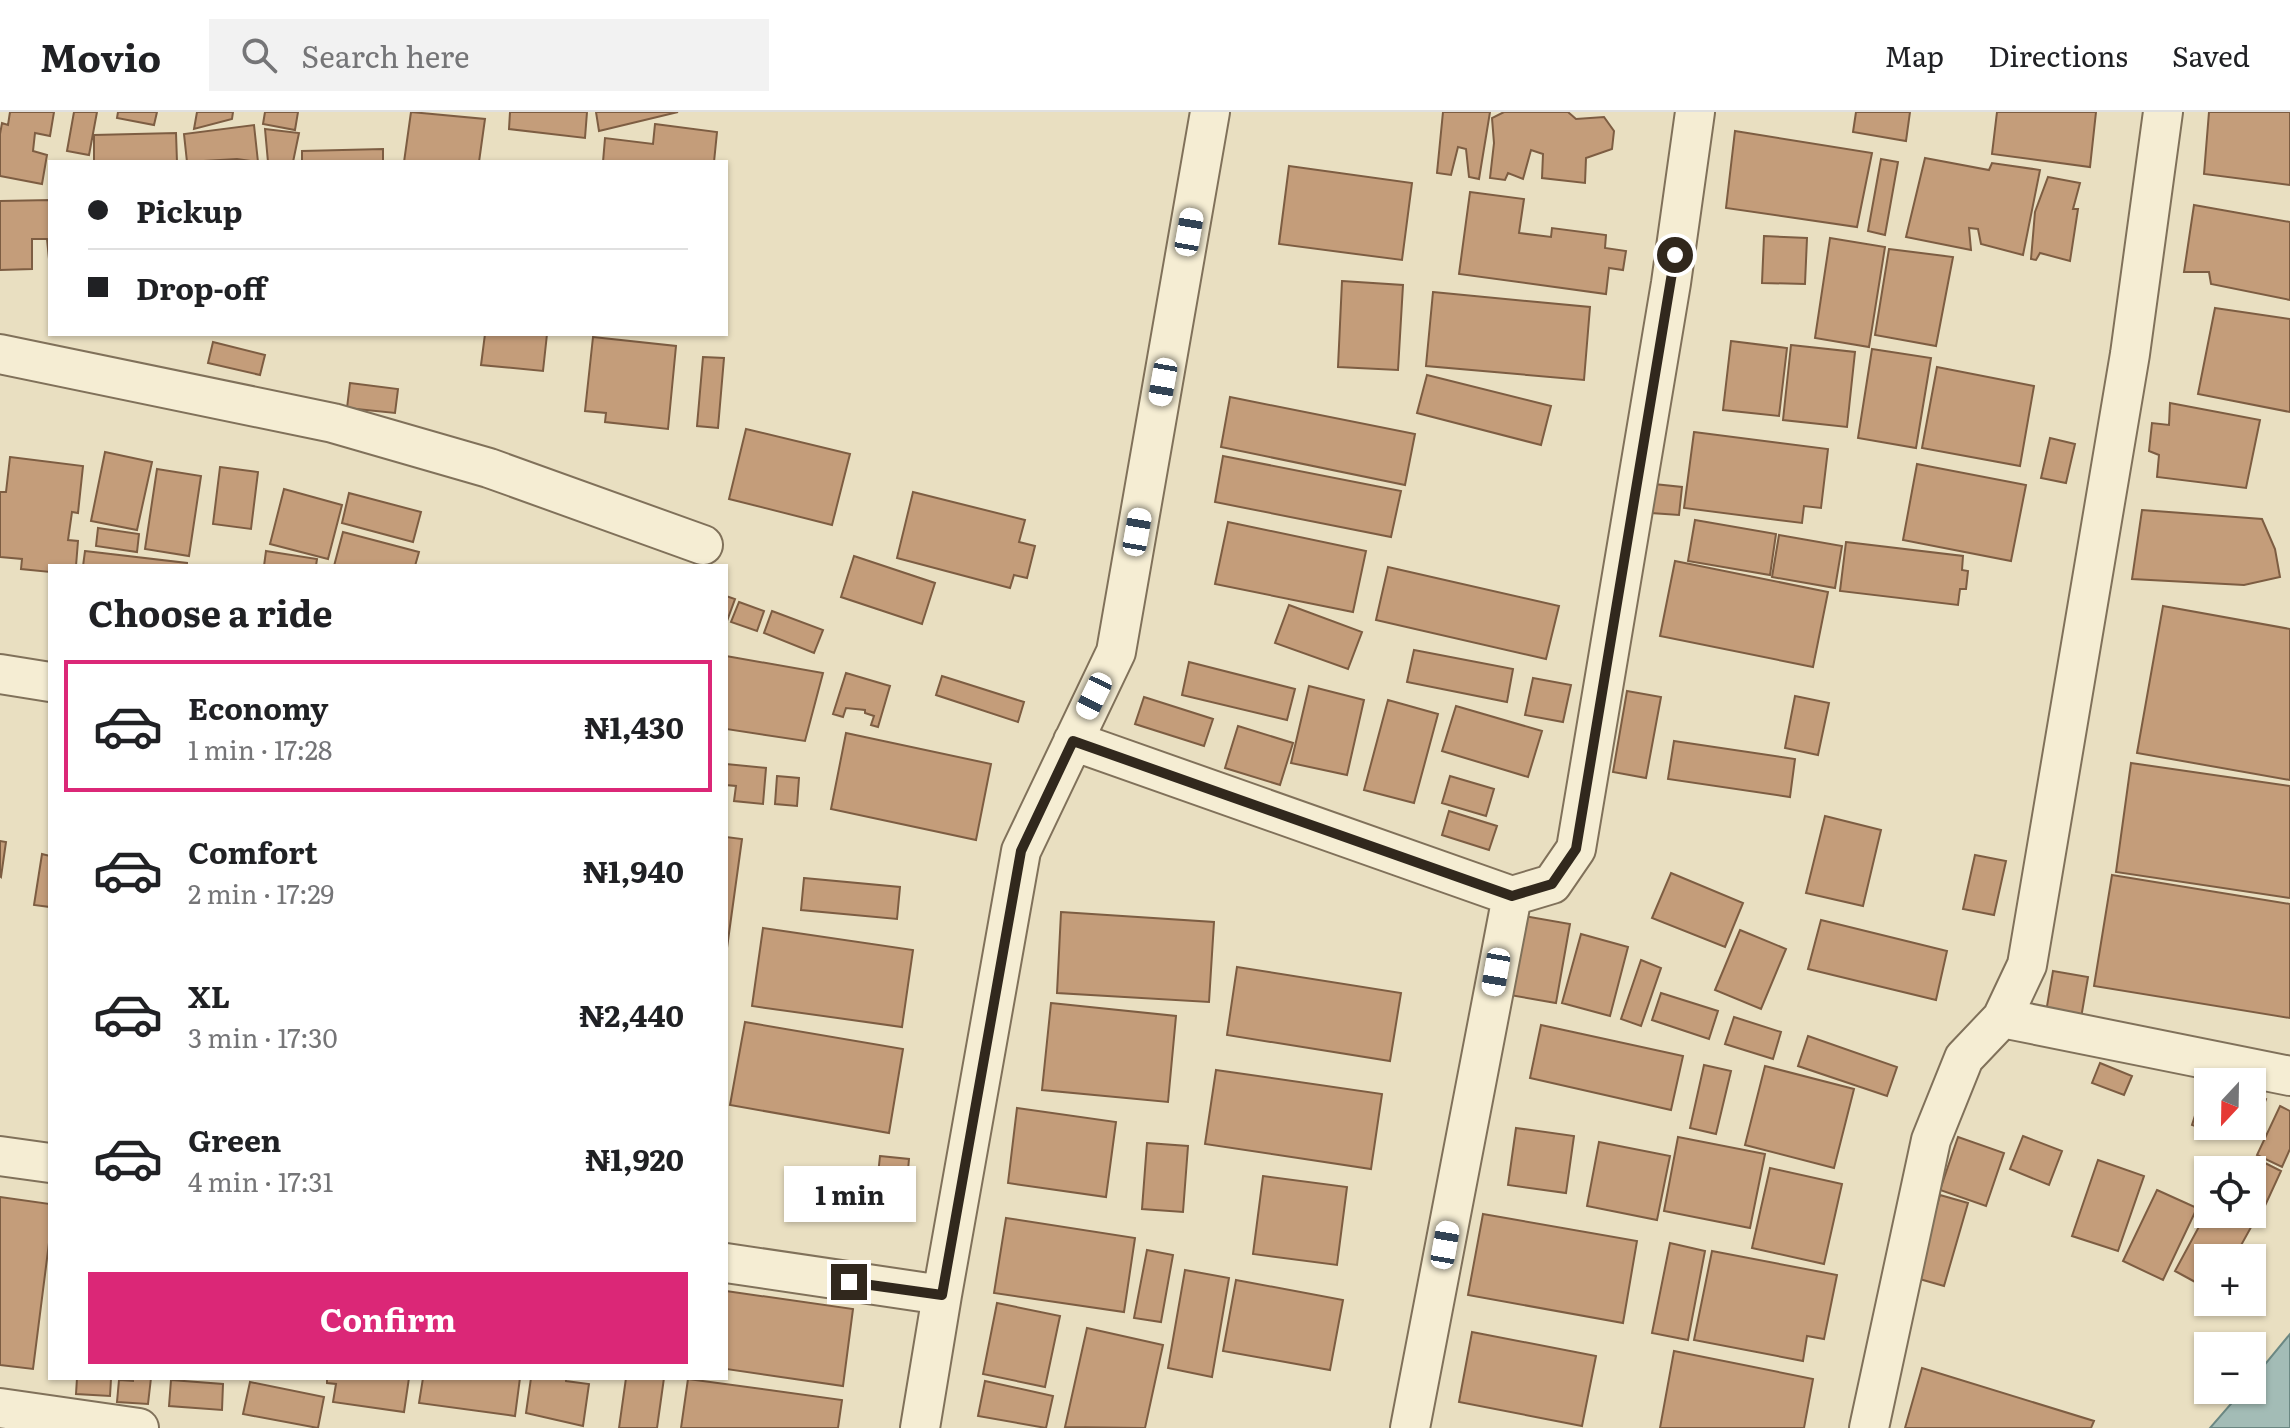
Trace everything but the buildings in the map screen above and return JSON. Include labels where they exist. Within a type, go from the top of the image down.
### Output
[{"type":"street","points":[[920,1428],[1021,851],[1116,652],[1210,112]]},
{"type":"street","points":[[1073,741],[1512,896],[1552,884],[1576,849],[1671,283],[1695,112]]},
{"type":"street","points":[[1869,1428],[1931,1140],[1964,1058],[2002,1018],[2027,965],[2130,354],[2163,112]]},
{"type":"street","points":[[0,354],[333,423],[489,468],[703,545]]},
{"type":"street","points":[[0,674],[48,682]]},
{"type":"street","points":[[1410,1428],[1512,896]]},
{"type":"street","points":[[2002,1018],[2290,1076]]},
{"type":"street","points":[[0,1156],[48,1163]]},
{"type":"street","points":[[728,1263],[942,1295]]},
{"type":"street","points":[[0,1408],[139,1428]]},
{"type":"water","points":[[2290,1334],[2290,1428],[2210,1428],[2231,1404],[2266,1404],[2266,1363]]},
{"type":"route","points":[[849,1282],[942,1295],[1021,851],[1073,741],[1512,896],[1552,884],[1576,849],[1675,255]]}]
